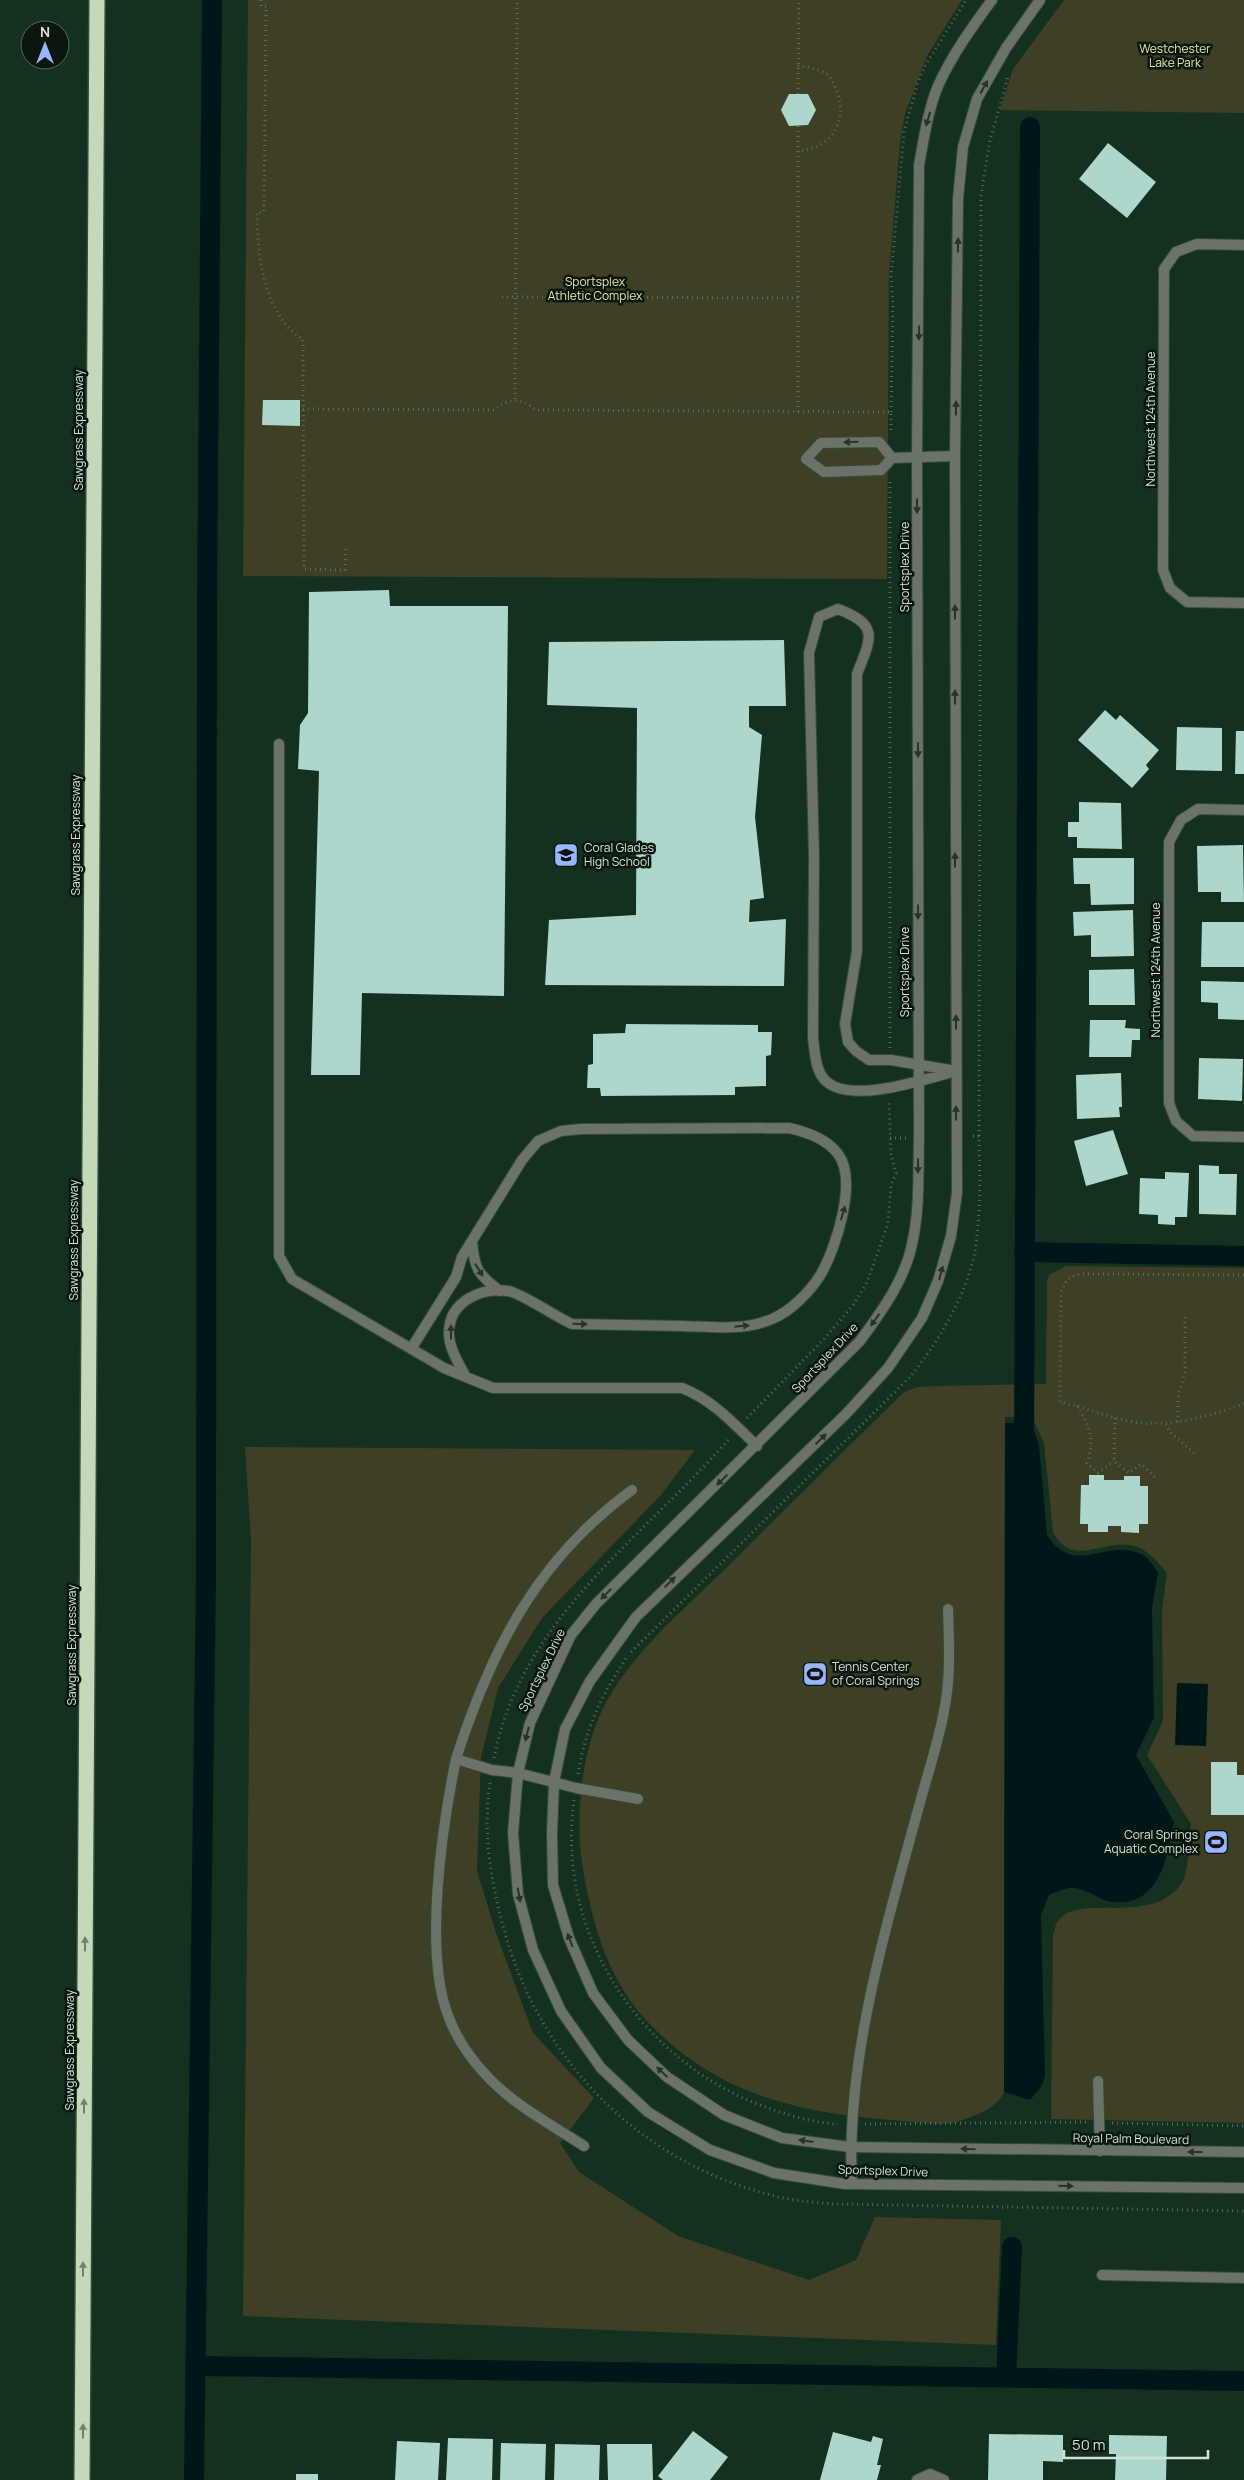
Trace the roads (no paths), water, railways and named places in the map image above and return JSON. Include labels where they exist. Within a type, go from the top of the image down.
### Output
[{"type":"highway","name":"Sawgrass Expressway","points":[[82,2480],[97,0]]},
{"type":"street","name":"Sportsplex Drive","points":[[992,0],[956,53],[938,87],[925,128],[921,156],[917,457],[919,1137],[917,1201],[912,1245],[900,1279],[882,1310],[860,1341],[757,1446],[596,1604],[571,1635],[530,1723],[518,1773],[513,1832],[518,1894],[533,1950],[561,2011],[601,2068],[648,2112],[710,2150],[774,2173],[852,2184],[1244,2188]]},
{"type":"street","name":"Sportsplex Drive","points":[[1017,2150],[850,2147],[782,2138],[724,2115],[667,2077],[628,2040],[593,1993],[569,1938],[553,1885],[554,1782],[565,1729],[590,1681],[636,1617],[846,1414],[888,1368],[922,1318],[938,1282],[951,1236],[957,1193],[955,456],[958,199],[963,147],[977,99],[1006,48],[1040,0]]},
{"type":"street","name":"Northwest 124th Avenue","points":[[1244,245],[1196,244],[1176,252],[1164,269],[1163,570],[1170,588],[1187,602],[1244,603]]},
{"type":"street","points":[[891,458],[879,442],[821,443],[806,459],[824,472],[881,470],[891,458],[955,456]]},
{"type":"street","points":[[838,610],[853,615],[866,624],[869,633],[856,674],[857,951],[845,1024],[848,1042],[868,1060],[890,1060],[956,1071],[888,1089],[838,1088],[826,1082],[818,1068],[813,1038],[814,857],[809,653],[819,617],[838,610]]},
{"type":"street","points":[[279,744],[279,1256],[292,1279],[444,1368],[493,1388],[682,1388],[699,1394],[717,1407],[757,1446]]},
{"type":"street","name":"Northwest 124th Avenue","points":[[1244,810],[1198,810],[1181,820],[1169,842],[1169,1103],[1176,1121],[1193,1136],[1244,1137]]},
{"type":"street","points":[[411,1349],[456,1277],[462,1257],[522,1160],[538,1141],[561,1131],[789,1128],[806,1132],[826,1143],[839,1155],[846,1177],[846,1202],[821,1274],[798,1302],[772,1319],[744,1327],[572,1324],[555,1317],[509,1291],[487,1291],[468,1298],[455,1312],[449,1331],[455,1356],[466,1377]]},
{"type":"street","points":[[472,1241],[473,1261],[485,1280],[500,1291]]},
{"type":"street","points":[[584,2146],[528,2109],[487,2077],[471,2056],[449,2017],[437,1954],[442,1845],[456,1759],[474,1704],[516,1615],[545,1574],[579,1535],[601,1512],[632,1490]]},
{"type":"street","points":[[852,2184],[850,2147],[858,2059],[886,1930],[945,1710],[949,1668],[948,1609]]},
{"type":"street","points":[[456,1759],[492,1770],[518,1773],[576,1788],[638,1799]]},
{"type":"street","points":[[1098,2081],[1100,2151]]},
{"type":"street","name":"Royal Palm Boulevard","points":[[1017,2150],[1244,2152]]},
{"type":"street","points":[[1102,2275],[1244,2278]]},
{"type":"street","points":[[917,2480],[930,2474],[944,2480]]},
{"type":"waterway","points":[[194,2480],[206,1576],[207,600],[212,0]]},
{"type":"waterway","points":[[1024,1450],[1030,127]]},
{"type":"waterway","points":[[1024,1252],[1244,1256]]},
{"type":"waterway","points":[[1006,2378],[1012,2247]]},
{"type":"waterway","points":[[195,2366],[1244,2381]]},
{"type":"place","name":"Coral Glades High School","points":[[566,855]]},
{"type":"place","name":"Tennis Center of Coral Springs","points":[[815,1674]]},
{"type":"place","name":"Coral Springs Aquatic Complex","points":[[1216,1842]]},
{"type":"park label","name":"Westchester Lake Park","points":[[1175,56]]},
{"type":"park label","name":"Sportsplex Athletic Complex","points":[[595,289]]}]
